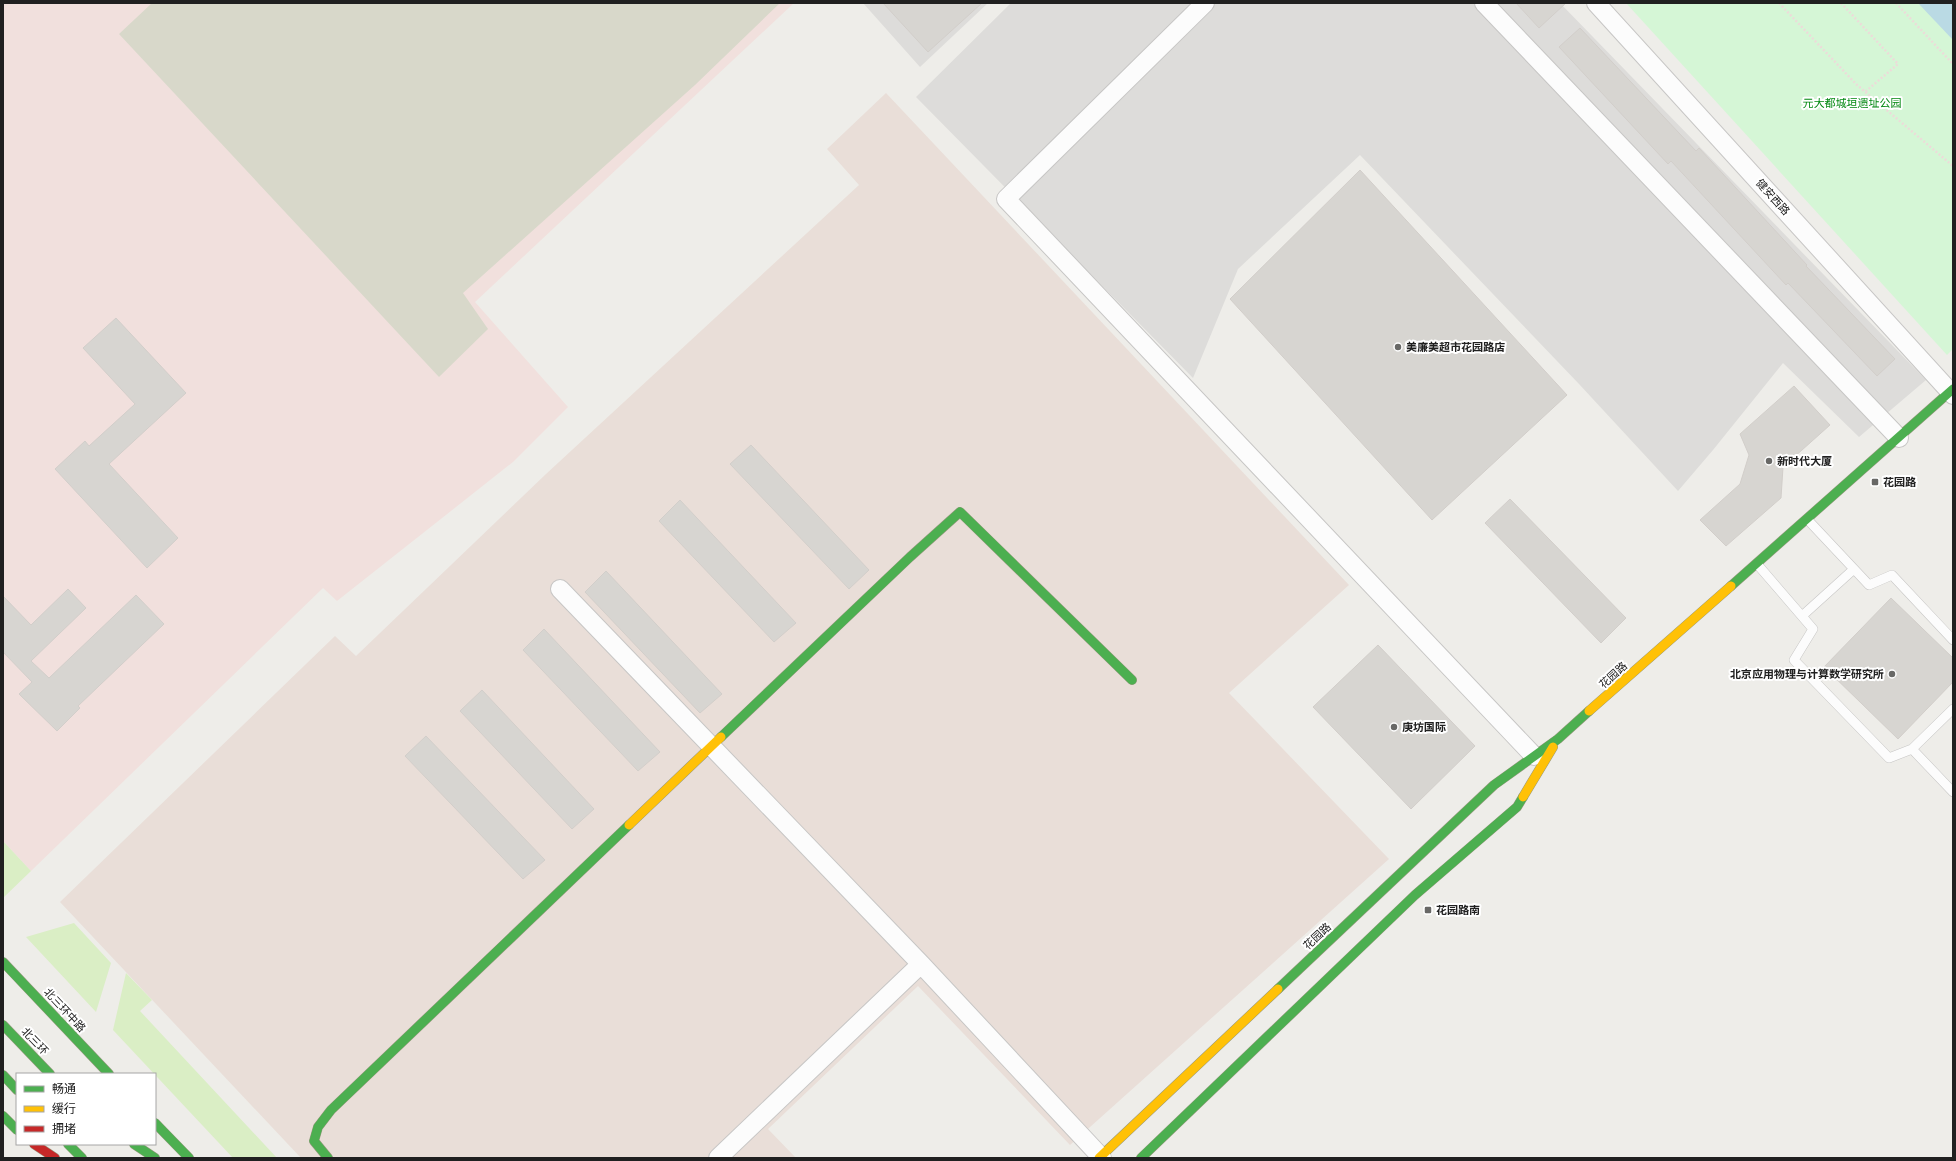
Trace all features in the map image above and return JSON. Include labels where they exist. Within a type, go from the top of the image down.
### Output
[{"type":"main road","name":"花园路","points":[[1100,1158],[1494,785],[1558,739],[1952,392]]},
{"type":"main road","points":[[328,1158],[316,1145],[314,1140],[315,1132],[323,1120],[358,1082],[711,746],[960,512],[1132,680]]},
{"type":"main road","name":"花园路","points":[[1141,1158],[1415,895],[1517,807],[1558,739]]},
{"type":"main road","name":"北三环中路","points":[[3,962],[108,1073]]},
{"type":"main road","name":"北三环","points":[[3,1025],[49,1073]]},
{"type":"main road","points":[[3,1075],[16,1089]]},
{"type":"main road","points":[[3,1116],[16,1129]]},
{"type":"main road","points":[[156,1123],[188,1158]]},
{"type":"main road","points":[[31,1145],[43,1158]]},
{"type":"main road","points":[[36,1145],[55,1158]]},
{"type":"main road","points":[[69,1145],[82,1158]]},
{"type":"main road","points":[[136,1145],[155,1158]]},
{"type":"street","points":[[1205,3],[1006,199],[1534,756]]},
{"type":"street","points":[[1484,3],[1899,438]]},
{"type":"street","name":"健安西路","points":[[1596,3],[1952,392]]},
{"type":"street","points":[[560,589],[921,964],[1100,1158]]},
{"type":"street","points":[[718,1158],[921,964]]},
{"type":"lane","points":[[1807,519],[1869,585],[1892,575],[1953,640]]},
{"type":"lane","points":[[1756,564],[1813,629],[1794,660],[1888,758],[1912,749],[1953,709]]},
{"type":"lane","points":[[1802,616],[1854,569]]},
{"type":"lane","points":[[1912,749],[1953,792]]},
{"type":"path","points":[[1778,3],[1865,92],[1953,166]]},
{"type":"path","points":[[1841,3],[1898,64],[1865,92]]},
{"type":"path","points":[[1896,3],[1953,64]]},
{"type":"shaded area","points":[[3,3],[794,3],[475,302],[568,407],[513,462],[337,601],[323,588],[31,871],[3,841]]},
{"type":"shaded area","points":[[152,3],[780,3],[695,85],[463,293],[488,329],[439,377],[119,34]]},
{"type":"shaded area","points":[[863,3],[988,3],[920,67]]},
{"type":"shaded area","points":[[1011,3],[1560,3],[1926,380],[1859,437],[1783,363],[1678,491],[1579,384],[1360,155],[1238,269],[1193,378],[916,97]]},
{"type":"shaded area","points":[[886,93],[1349,585],[1229,693],[1389,859],[1070,1145],[918,986],[768,1129],[796,1158],[301,1158],[60,902],[335,636],[356,656],[546,474],[859,185],[827,149]]},
{"type":"green space","name":"元大都城垣遗址公园","points":[[1626,3],[1953,3],[1953,349],[1947,355]]},
{"type":"green space","points":[[3,841],[31,871],[3,898]]},
{"type":"green space","points":[[74,923],[111,963],[96,1012],[26,937]]},
{"type":"green space","points":[[126,973],[152,1000],[140,1011],[277,1158],[233,1158],[156,1076],[156,1073],[153,1073],[113,1030]]},
{"type":"water","points":[[1918,3],[1953,3],[1953,40]]},
{"type":"building","points":[[883,3],[982,3],[928,52]]},
{"type":"building","points":[[1516,3],[1566,3],[1539,28]]},
{"type":"building","points":[[1580,28],[1696,151],[1699,148],[1807,265],[1806,266],[1895,359],[1877,376],[1788,283],[1786,285],[1671,161],[1668,164],[1559,47]]},
{"type":"building","name":"美廉美超市花园路店","points":[[1360,170],[1567,395],[1432,520],[1230,299]]},
{"type":"building","points":[[116,318],[186,393],[109,464],[178,538],[147,568],[55,469],[85,441],[89,446],[135,404],[83,348]]},
{"type":"building","name":"新时代大厦","points":[[1794,386],[1830,425],[1783,467],[1781,498],[1726,546],[1700,520],[1740,484],[1749,455],[1740,434]]},
{"type":"building","points":[[751,445],[869,570],[849,589],[730,464]]},
{"type":"building","points":[[1510,499],[1626,618],[1601,643],[1485,523]]},
{"type":"building","points":[[680,500],[796,623],[774,642],[659,521]]},
{"type":"building","points":[[606,571],[722,694],[700,713],[585,592]]},
{"type":"building","points":[[68,589],[86,608],[31,661],[49,678],[136,595],[164,624],[78,706],[80,708],[57,731],[19,694],[32,682],[3,652],[3,596],[31,625]]},
{"type":"building","name":"北京应用物理与计算数学研究所","points":[[1891,598],[1953,658],[1953,682],[1898,739],[1824,667]]},
{"type":"building","points":[[544,629],[660,752],[638,771],[523,650]]},
{"type":"building","name":"庚坊国际","points":[[1378,645],[1475,746],[1411,809],[1313,707]]},
{"type":"building","points":[[482,690],[594,809],[572,829],[460,711]]},
{"type":"building","points":[[426,736],[545,860],[523,879],[405,756]]},
{"type":"traffic: fast","points":[[1731,586],[1953,389]]},
{"type":"traffic: fast","points":[[721,737],[910,557],[960,512],[1132,680]]},
{"type":"traffic: fast","points":[[1278,989],[1494,785],[1558,739],[1589,711]]},
{"type":"traffic: fast","points":[[1141,1158],[1415,895],[1517,807],[1523,797]]},
{"type":"traffic: fast","points":[[328,1158],[314,1141],[318,1127],[331,1110],[629,825]]},
{"type":"traffic: fast","points":[[3,962],[108,1073]]},
{"type":"traffic: fast","points":[[3,1025],[49,1073]]},
{"type":"traffic: fast","points":[[3,1075],[16,1089]]},
{"type":"traffic: fast","points":[[3,1116],[16,1129]]},
{"type":"traffic: fast","points":[[156,1124],[189,1158]]},
{"type":"traffic: fast","points":[[69,1145],[82,1158]]},
{"type":"traffic: fast","points":[[136,1145],[155,1158]]},
{"type":"traffic: slow","points":[[1589,711],[1731,586]]},
{"type":"traffic: slow","points":[[629,825],[721,737]]},
{"type":"traffic: slow","points":[[1523,797],[1553,747]]},
{"type":"traffic: slow","points":[[1099,1158],[1278,989]]},
{"type":"traffic: jam","points":[[36,1145],[55,1158]]},
{"type":"place","name":"美廉美超市花园路店","points":[[1398,347]]},
{"type":"place","name":"新时代大厦","points":[[1769,461]]},
{"type":"place","name":"花园路","points":[[1875,482]]},
{"type":"place","name":"北京应用物理与计算数学研究所","points":[[1892,674]]},
{"type":"place","name":"庚坊国际","points":[[1394,727]]},
{"type":"place","name":"花园路南","points":[[1428,910]]}]
